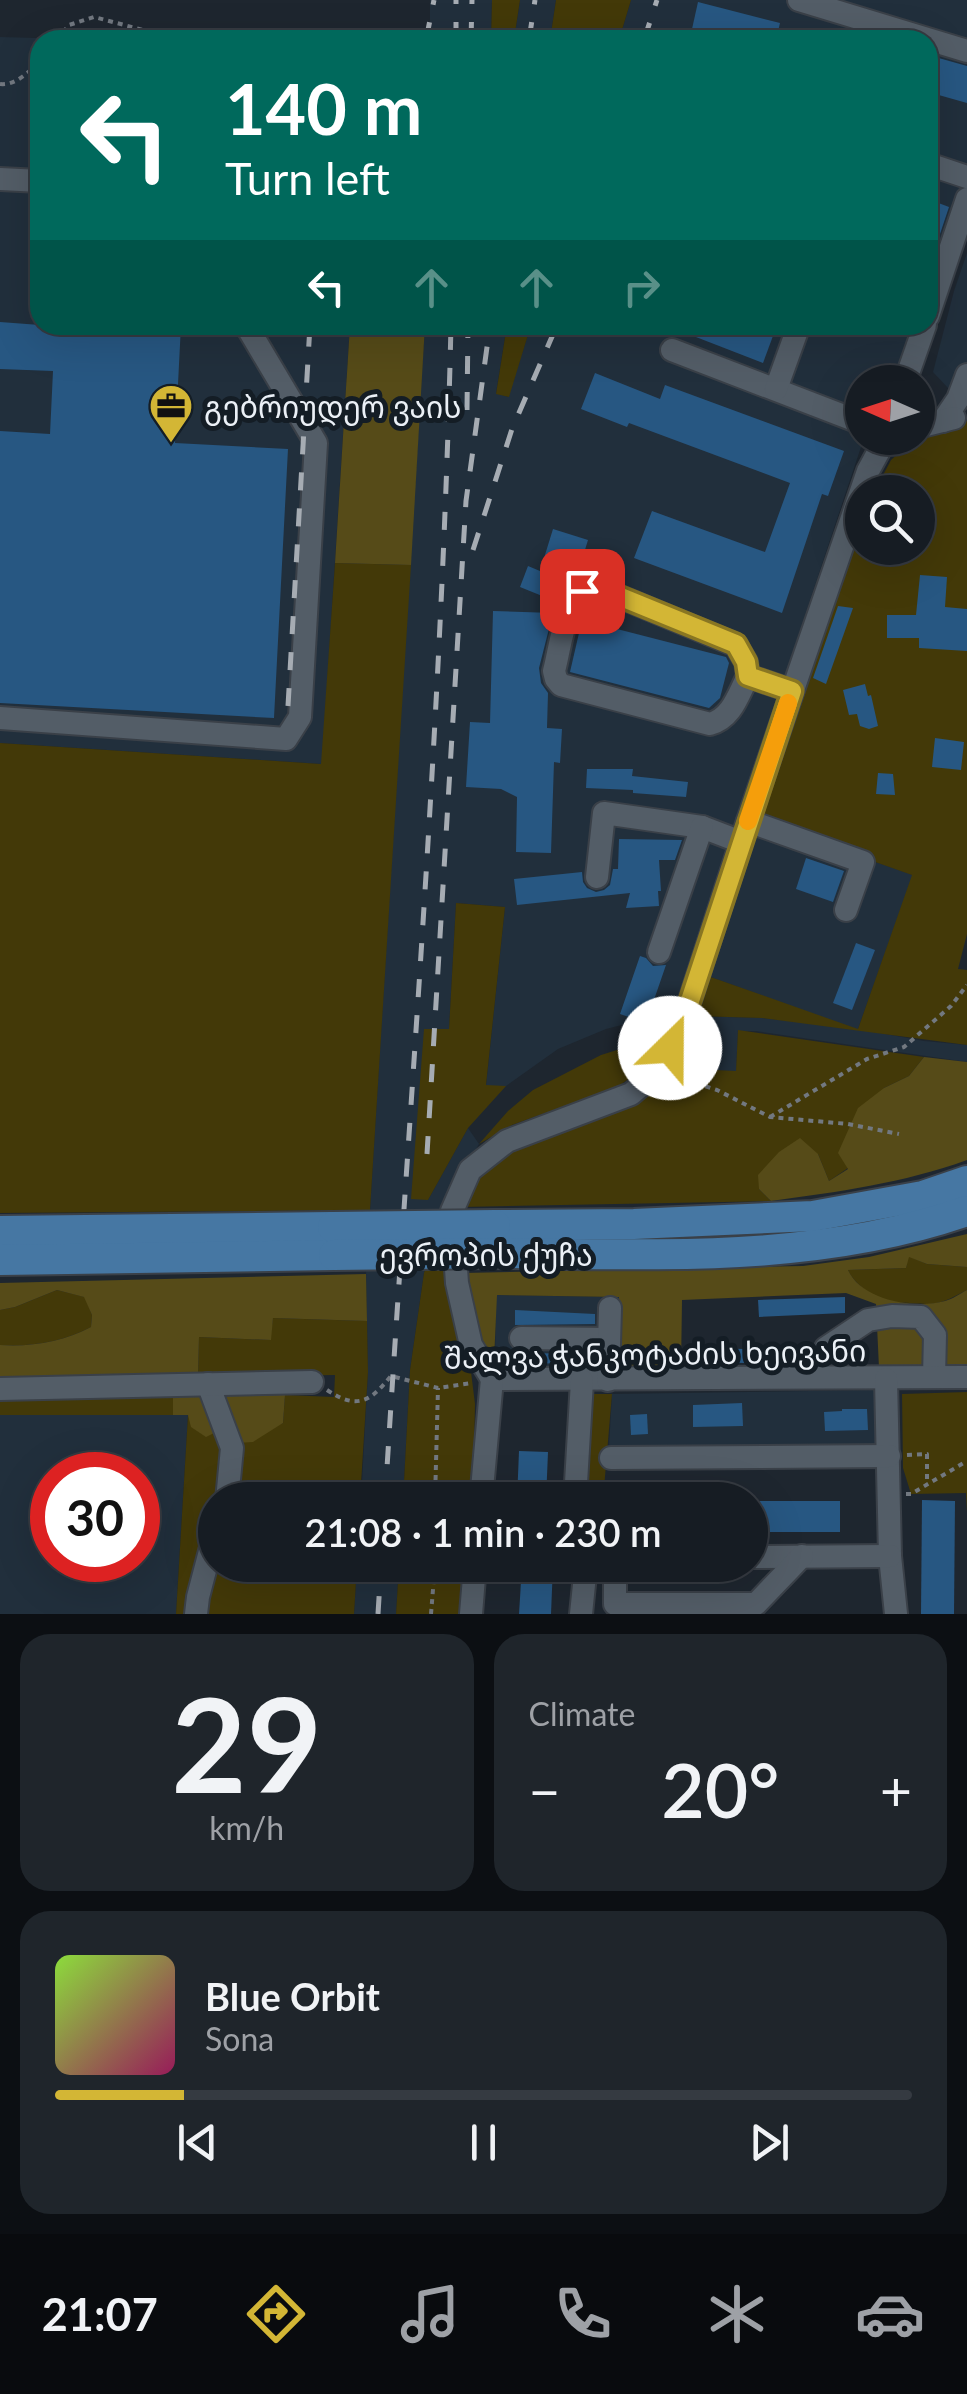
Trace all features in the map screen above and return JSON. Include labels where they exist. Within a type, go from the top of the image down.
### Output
[{"type":"main road","name":"ევროპის ქუჩა","points":[[0,1231],[333,1241],[495,1239],[634,1224],[814,1216],[923,1196],[967,1180]]},
{"type":"main road","name":"ევროპის ქუჩა","points":[[495,1239],[674,1254],[812,1247],[930,1224],[967,1211]]},
{"type":"main road","name":"ევროპის ქუჩა","points":[[0,1260],[333,1241]]},
{"type":"street","points":[[799,0],[898,30]]},
{"type":"street","points":[[938,42],[967,51]]},
{"type":"street","points":[[938,168],[967,178]]},
{"type":"street","points":[[0,179],[30,180]]},
{"type":"street","points":[[938,286],[967,200]]},
{"type":"street","points":[[0,718],[286,739],[300,716],[316,443],[252,335]]},
{"type":"street","points":[[776,389],[795,335]]},
{"type":"street","points":[[911,365],[921,335]]},
{"type":"street","points":[[672,350],[845,417]]},
{"type":"street","points":[[943,421],[958,399],[967,375]]},
{"type":"street","points":[[935,423],[967,413]]},
{"type":"street","points":[[483,1482],[492,1379],[472,1345],[457,1283],[452,1211],[470,1170],[508,1141],[632,1094],[658,1071],[682,1025],[792,691],[877,455]]},
{"type":"street","points":[[594,586],[736,644],[746,662],[748,676],[727,715],[710,724],[561,685],[554,670],[569,610],[582,591],[594,586]]},
{"type":"street","points":[[748,676],[792,691]]},
{"type":"street","points":[[597,877],[604,814],[744,832],[863,862],[846,910]]},
{"type":"street","points":[[659,952],[702,827]]},
{"type":"street","points":[[608,1380],[610,1308]]},
{"type":"street","points":[[826,1348],[868,1320],[922,1317],[934,1336],[934,1378]]},
{"type":"street","points":[[520,1338],[609,1339]]},
{"type":"street","name":"შალვა ჭანკოტაძის ხეივანი","points":[[492,1379],[967,1377]]},
{"type":"street","points":[[886,1379],[890,1556],[896,1614]]},
{"type":"street","points":[[577,1482],[582,1380]]},
{"type":"street","points":[[0,1388],[312,1382]]},
{"type":"street","points":[[208,1384],[232,1448],[229,1482]]},
{"type":"street","points":[[611,1458],[888,1456]]},
{"type":"street","points":[[615,1582],[615,1604],[756,1604],[802,1556]]},
{"type":"street","points":[[768,1557],[890,1556]]},
{"type":"street","points":[[196,1614],[202,1582]]},
{"type":"street","points":[[471,1614],[474,1582]]},
{"type":"street","points":[[581,1614],[584,1582]]},
{"type":"path","points":[[65,30],[94,17],[143,30]]},
{"type":"path","points":[[0,84],[8,85],[30,71]]},
{"type":"path","points":[[770,1117],[867,1059],[904,1047],[951,1006],[967,985]]},
{"type":"path","points":[[658,1071],[717,1090],[770,1117],[848,1124],[899,1134]]},
{"type":"path","name":"შალვა ჭანკოტაძის ხეივანი","points":[[312,1382],[343,1401],[355,1402],[375,1396],[392,1376],[438,1388],[492,1379]]},
{"type":"path","points":[[436,1482],[438,1388]]},
{"type":"path","points":[[888,1456],[928,1454],[927,1484]]},
{"type":"path","points":[[890,1496],[911,1494],[967,1461]]},
{"type":"path","points":[[431,1614],[433,1582]]},
{"type":"shaded area","points":[[430,0],[492,0],[491,30],[430,30]]},
{"type":"shaded area","points":[[492,0],[520,0],[516,30],[491,30]]},
{"type":"shaded area","points":[[520,0],[556,0],[552,30],[516,30]]},
{"type":"shaded area","points":[[556,0],[631,0],[622,30],[552,30]]},
{"type":"shaded area","points":[[631,0],[967,0],[967,178],[938,265],[938,30],[622,30]]},
{"type":"shaded area","name":"გებრიუდერ ვაის","points":[[0,37],[30,38],[30,335],[349,335],[322,764],[0,743]]},
{"type":"shaded area","points":[[967,253],[967,407],[935,374]]},
{"type":"shaded area","points":[[349,335],[424,335],[411,565],[335,563]]},
{"type":"shaded area","points":[[424,335],[505,335],[496,393],[508,397],[528,335],[914,335],[904,365],[845,365],[845,455],[858,455],[852,475],[845,475],[845,495],[673,1012],[606,1029],[558,1049],[506,1086],[486,1086],[505,907],[456,903],[449,1029],[424,1030],[428,1200],[468,1128],[479,1144],[451,1193],[424,1273],[410,1370],[404,1482],[362,1482],[368,1372],[366,1274]]},
{"type":"shaded area","points":[[505,335],[528,335],[509,397],[496,394]]},
{"type":"shaded area","points":[[967,421],[967,934],[958,969],[967,970],[967,1045],[762,1018],[693,1016],[705,975],[858,1029],[912,875],[759,821],[845,565],[935,565],[935,475],[883,475],[897,455],[935,455],[935,433]]},
{"type":"shaded area","points":[[335,563],[411,565],[370,1210],[0,1213],[0,743],[321,764]]},
{"type":"shaded area","points":[[759,821],[913,875],[858,1029],[967,1045],[967,1062],[738,1031],[736,1072],[671,1068],[693,1016],[762,1018],[852,1028],[705,975]]},
{"type":"shaded area","points":[[456,903],[505,907],[486,1085],[506,1086],[468,1128],[428,1200],[411,1199],[424,1029],[449,1029]]},
{"type":"shaded area","points":[[738,1030],[924,1057],[909,1076],[884,1088],[848,1168],[829,1181],[818,1154],[759,1189],[771,1201],[461,1207],[479,1173],[516,1143],[671,1068],[736,1071]]},
{"type":"shaded area","points":[[668,1034],[642,1070],[617,1087],[512,1125],[479,1144],[533,1090],[601,1055]]},
{"type":"shaded area","points":[[924,1057],[967,1062],[967,1160],[895,1181],[796,1198],[771,1201],[759,1189],[758,1175],[779,1152],[800,1138],[818,1154],[829,1181],[848,1169],[838,1153],[858,1108],[884,1088],[909,1076]]},
{"type":"shaded area","points":[[440,1230],[446,1285],[470,1364],[475,1404],[473,1482],[404,1482],[410,1370],[424,1273]]},
{"type":"shaded area","points":[[967,1234],[967,1267],[927,1264],[909,1257],[906,1268],[848,1270],[855,1281],[877,1296],[905,1303],[945,1301],[967,1290],[967,1366],[879,1368],[876,1304],[846,1293],[682,1300],[681,1368],[618,1367],[619,1297],[497,1295],[494,1360],[478,1345],[463,1273],[803,1266],[869,1257]]},
{"type":"shaded area","points":[[908,1256],[927,1264],[967,1267],[967,1290],[935,1303],[886,1301],[862,1288],[848,1270],[906,1268]]},
{"type":"shaded area","points":[[366,1274],[367,1321],[273,1318],[271,1340],[199,1337],[198,1377],[0,1379],[0,1345],[58,1340],[91,1327],[92,1315],[84,1297],[57,1290],[0,1310],[0,1283]]},
{"type":"shaded area","points":[[57,1290],[85,1297],[92,1315],[91,1327],[47,1342],[0,1345],[0,1310]]},
{"type":"shaded area","points":[[496,1295],[620,1297],[618,1367],[542,1367],[495,1360]]},
{"type":"shaded area","points":[[273,1318],[367,1321],[361,1482],[232,1482],[237,1443],[283,1423],[285,1395],[334,1397],[335,1375],[198,1377],[199,1337],[270,1340]]},
{"type":"shaded area","points":[[875,1390],[875,1447],[609,1447],[612,1394]]},
{"type":"shaded area","points":[[967,1392],[967,1512],[966,1493],[911,1494],[903,1468],[902,1394]]},
{"type":"shaded area","points":[[591,1394],[612,1394],[605,1482],[585,1482]]},
{"type":"shaded area","points":[[285,1395],[283,1423],[253,1442],[237,1443],[219,1396]]},
{"type":"shaded area","points":[[209,1396],[222,1429],[206,1437],[191,1427],[188,1415],[173,1415],[173,1397]]},
{"type":"shaded area","points":[[173,1397],[173,1415],[0,1415],[0,1400]]},
{"type":"shaded area","points":[[0,1415],[188,1415],[176,1614],[0,1614]]},
{"type":"shaded area","points":[[188,1415],[222,1429],[221,1482],[198,1482],[198,1582],[193,1614],[176,1614]]},
{"type":"shaded area","points":[[211,1582],[356,1582],[354,1614],[203,1614]]},
{"type":"shaded area","points":[[356,1582],[398,1582],[396,1614],[354,1614]]},
{"type":"shaded area","points":[[398,1582],[468,1582],[465,1614],[396,1614]]},
{"type":"building","points":[[698,2],[780,23],[778,30],[692,29]]},
{"type":"building","points":[[938,58],[967,66],[967,103],[938,95]]},
{"type":"building","points":[[938,203],[949,207],[938,240]]},
{"type":"building","points":[[0,322],[30,324],[30,335],[180,335],[175,443],[288,449],[274,718],[0,703],[0,431],[50,434],[53,371],[0,369]]},
{"type":"building","points":[[691,335],[773,335],[763,363]]},
{"type":"building","points":[[595,373],[660,399],[665,385],[844,451],[828,496],[822,494],[782,613],[634,558],[652,511],[765,552],[790,483],[581,409]]},
{"type":"building","points":[[553,529],[588,540],[580,566],[571,563],[557,602],[520,587],[528,566],[540,571]]},
{"type":"building","points":[[920,575],[947,577],[945,607],[967,609],[967,651],[919,648],[919,638],[887,638],[887,615],[916,615]]},
{"type":"building","points":[[838,606],[853,608],[826,684],[813,678]]},
{"type":"building","points":[[493,611],[553,613],[539,668],[541,683],[548,693],[547,728],[562,729],[560,763],[554,762],[551,853],[516,852],[517,797],[501,789],[466,787],[470,722],[490,723]]},
{"type":"building","points":[[582,620],[726,657],[729,663],[720,698],[709,708],[570,672]]},
{"type":"building","points":[[865,684],[878,726],[869,729],[860,726],[857,714],[849,715],[843,690]]},
{"type":"building","points":[[935,738],[964,742],[961,770],[932,767]]},
{"type":"building","points":[[587,769],[633,769],[632,776],[688,782],[686,797],[586,788]]},
{"type":"building","points":[[878,773],[893,774],[895,795],[876,794]]},
{"type":"building","points":[[619,839],[682,840],[675,860],[659,860],[659,906],[626,908],[630,893],[517,905],[514,879],[582,872],[587,888],[604,890],[610,885],[613,869],[618,869]]},
{"type":"building","points":[[806,858],[844,871],[833,902],[796,889]]},
{"type":"building","points":[[856,943],[875,950],[852,1010],[833,1003]]},
{"type":"building","points":[[640,956],[653,966],[666,965],[646,1023],[620,1014]]},
{"type":"building","points":[[718,1036],[719,1049],[702,1051],[701,1038]]},
{"type":"building","points":[[845,1297],[845,1313],[759,1317],[758,1300]]},
{"type":"building","points":[[515,1310],[595,1314],[595,1324],[515,1325]]},
{"type":"building","points":[[687,1348],[747,1349],[747,1363],[688,1362]]},
{"type":"building","points":[[513,1351],[594,1354],[593,1364],[514,1363]]},
{"type":"building","points":[[742,1403],[743,1426],[693,1427],[693,1405]]},
{"type":"building","points":[[867,1409],[868,1430],[825,1431],[824,1412]]},
{"type":"building","points":[[647,1414],[648,1434],[631,1435],[630,1415]]},
{"type":"building","points":[[519,1451],[548,1452],[547,1482],[518,1482]]},
{"type":"building","points":[[922,1500],[955,1501],[954,1614],[921,1614]]},
{"type":"building","points":[[768,1501],[840,1501],[840,1532],[768,1532]]},
{"type":"building","points":[[521,1582],[552,1582],[551,1614],[519,1614]]},
{"type":"railway","points":[[428,30],[434,0]]},
{"type":"railway","points":[[456,0],[456,30]]},
{"type":"railway","points":[[471,30],[472,0]]},
{"type":"railway","points":[[530,30],[535,0]]},
{"type":"railway","points":[[647,30],[657,0]]},
{"type":"railway","points":[[288,706],[309,335]]},
{"type":"railway","points":[[386,1482],[432,766],[451,335]]},
{"type":"railway","points":[[467,410],[468,335]]},
{"type":"railway","points":[[427,1154],[466,501],[489,335]]},
{"type":"railway","points":[[473,550],[512,429],[553,335]]},
{"type":"railway","points":[[378,1614],[380,1582]]},
{"type":"slow traffic","points":[[748,821],[788,703]]},
{"type":"place","name":"გებრიუდერ ვაის","points":[[171,444]]},
{"type":"route","points":[[582,591],[594,586],[736,644],[746,662],[748,676],[792,691],[682,1025],[670,1048]]}]
